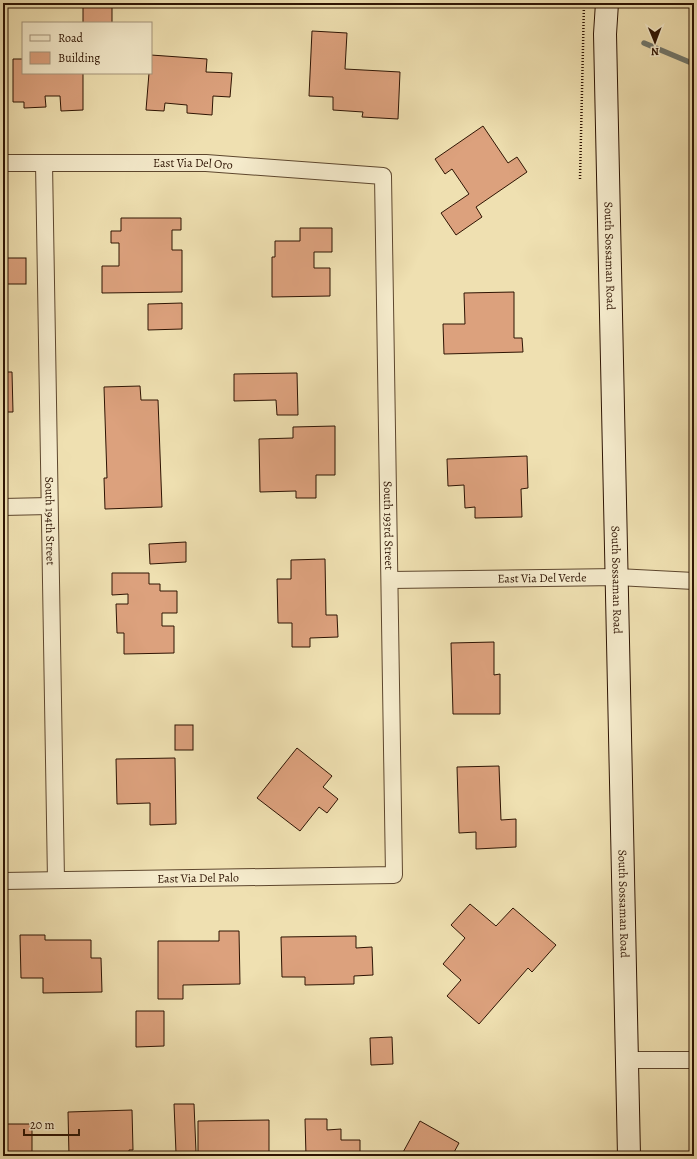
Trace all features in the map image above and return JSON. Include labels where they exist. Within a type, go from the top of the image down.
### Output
[{"type":"main road","name":"South Sossaman Road","points":[[607,3],[606,42],[629,1156]]},
{"type":"street","name":"South 194th Street","points":[[44,162],[56,880]]},
{"type":"street","name":"East Via Del Oro","points":[[3,163],[206,163],[383,176]]},
{"type":"street","name":"South 193rd Street","points":[[383,176],[394,875]]},
{"type":"street","points":[[3,507],[49,506]]},
{"type":"street","name":"East Via Del Verde","points":[[390,580],[617,577],[694,581]]},
{"type":"street","name":"East Via Del Palo","points":[[3,881],[394,875]]},
{"type":"street","points":[[627,1060],[694,1060]]},
{"type":"path","points":[[580,179],[584,3]]},
{"type":"building","points":[[112,6],[112,22],[83,22],[83,7]]},
{"type":"building","points":[[312,31],[347,33],[345,69],[400,72],[398,119],[362,117],[363,112],[333,110],[333,97],[309,96]]},
{"type":"building","points":[[152,55],[207,59],[206,72],[232,73],[230,97],[213,96],[212,115],[187,113],[187,105],[165,103],[164,111],[146,110],[149,74],[152,74]]},
{"type":"building","points":[[13,59],[22,59],[22,74],[83,74],[83,110],[61,111],[60,96],[45,96],[46,107],[24,108],[24,102],[13,102]]},
{"type":"building","points":[[483,126],[508,163],[517,157],[527,172],[476,207],[482,217],[456,235],[441,213],[469,194],[452,169],[445,174],[435,159]]},
{"type":"building","points":[[121,218],[181,218],[181,230],[172,230],[172,250],[182,250],[182,292],[102,293],[102,266],[119,266],[119,243],[111,243],[111,231],[121,231]]},
{"type":"building","points":[[300,228],[332,228],[332,252],[314,252],[314,268],[330,268],[330,296],[272,297],[272,257],[275,257],[275,241],[300,241]]},
{"type":"building","points":[[3,258],[26,258],[26,284],[3,284]]},
{"type":"building","points":[[514,292],[514,338],[522,338],[523,352],[444,354],[443,324],[465,324],[464,293]]},
{"type":"building","points":[[182,303],[182,329],[148,330],[148,304]]},
{"type":"building","points":[[3,372],[12,372],[13,412],[3,412]]},
{"type":"building","points":[[297,373],[298,415],[277,415],[276,400],[234,401],[234,374]]},
{"type":"building","points":[[140,386],[141,400],[158,400],[162,507],[105,509],[104,478],[107,478],[104,387]]},
{"type":"building","points":[[335,426],[335,475],[316,475],[316,498],[296,498],[296,491],[260,492],[259,439],[293,438],[293,427]]},
{"type":"building","points":[[527,456],[528,488],[521,489],[522,517],[475,518],[475,507],[465,508],[464,485],[448,486],[447,459]]},
{"type":"building","points":[[186,542],[186,562],[150,564],[149,544]]},
{"type":"building","points":[[325,559],[326,615],[337,615],[338,637],[310,638],[310,647],[292,647],[292,623],[278,623],[277,579],[291,579],[291,560]]},
{"type":"building","points":[[112,573],[149,573],[149,584],[160,584],[160,591],[177,591],[177,613],[162,613],[162,626],[174,626],[174,653],[124,654],[124,633],[117,633],[116,604],[128,604],[128,594],[112,595]]},
{"type":"building","points":[[494,642],[494,675],[500,674],[500,714],[453,714],[451,643]]},
{"type":"building","points":[[175,725],[193,725],[193,750],[175,750]]},
{"type":"building","points":[[297,748],[332,776],[323,787],[338,799],[327,813],[319,807],[300,831],[257,798]]},
{"type":"building","points":[[175,758],[176,824],[150,825],[150,803],[117,804],[116,759]]},
{"type":"building","points":[[499,766],[501,820],[516,819],[516,847],[476,849],[476,832],[459,833],[457,767]]},
{"type":"building","points":[[470,904],[496,926],[513,908],[556,945],[532,972],[528,968],[479,1024],[447,996],[461,980],[443,964],[465,938],[451,925]]},
{"type":"building","points":[[219,931],[239,931],[240,984],[183,985],[183,999],[158,999],[158,941],[219,941]]},
{"type":"building","points":[[20,935],[45,935],[45,940],[91,940],[91,958],[101,958],[102,992],[43,993],[43,978],[21,978]]},
{"type":"building","points":[[356,936],[356,948],[372,947],[373,975],[354,976],[354,984],[305,985],[305,977],[282,977],[281,937]]},
{"type":"building","points":[[136,1011],[164,1011],[164,1046],[136,1047]]},
{"type":"building","points":[[392,1037],[393,1064],[371,1065],[370,1038]]},
{"type":"building","points":[[174,1104],[194,1104],[196,1152],[176,1153]]},
{"type":"building","points":[[132,1110],[133,1150],[129,1150],[129,1156],[69,1156],[68,1112]]},
{"type":"building","points":[[305,1119],[327,1119],[327,1130],[341,1129],[341,1140],[360,1140],[360,1156],[306,1156]]},
{"type":"building","points":[[269,1120],[269,1156],[198,1156],[198,1121]]},
{"type":"building","points":[[420,1121],[459,1143],[452,1156],[401,1156]]},
{"type":"building","points":[[3,1124],[32,1124],[32,1156],[3,1156]]},
{"type":"waterway","points":[[644,43],[694,64]]}]
